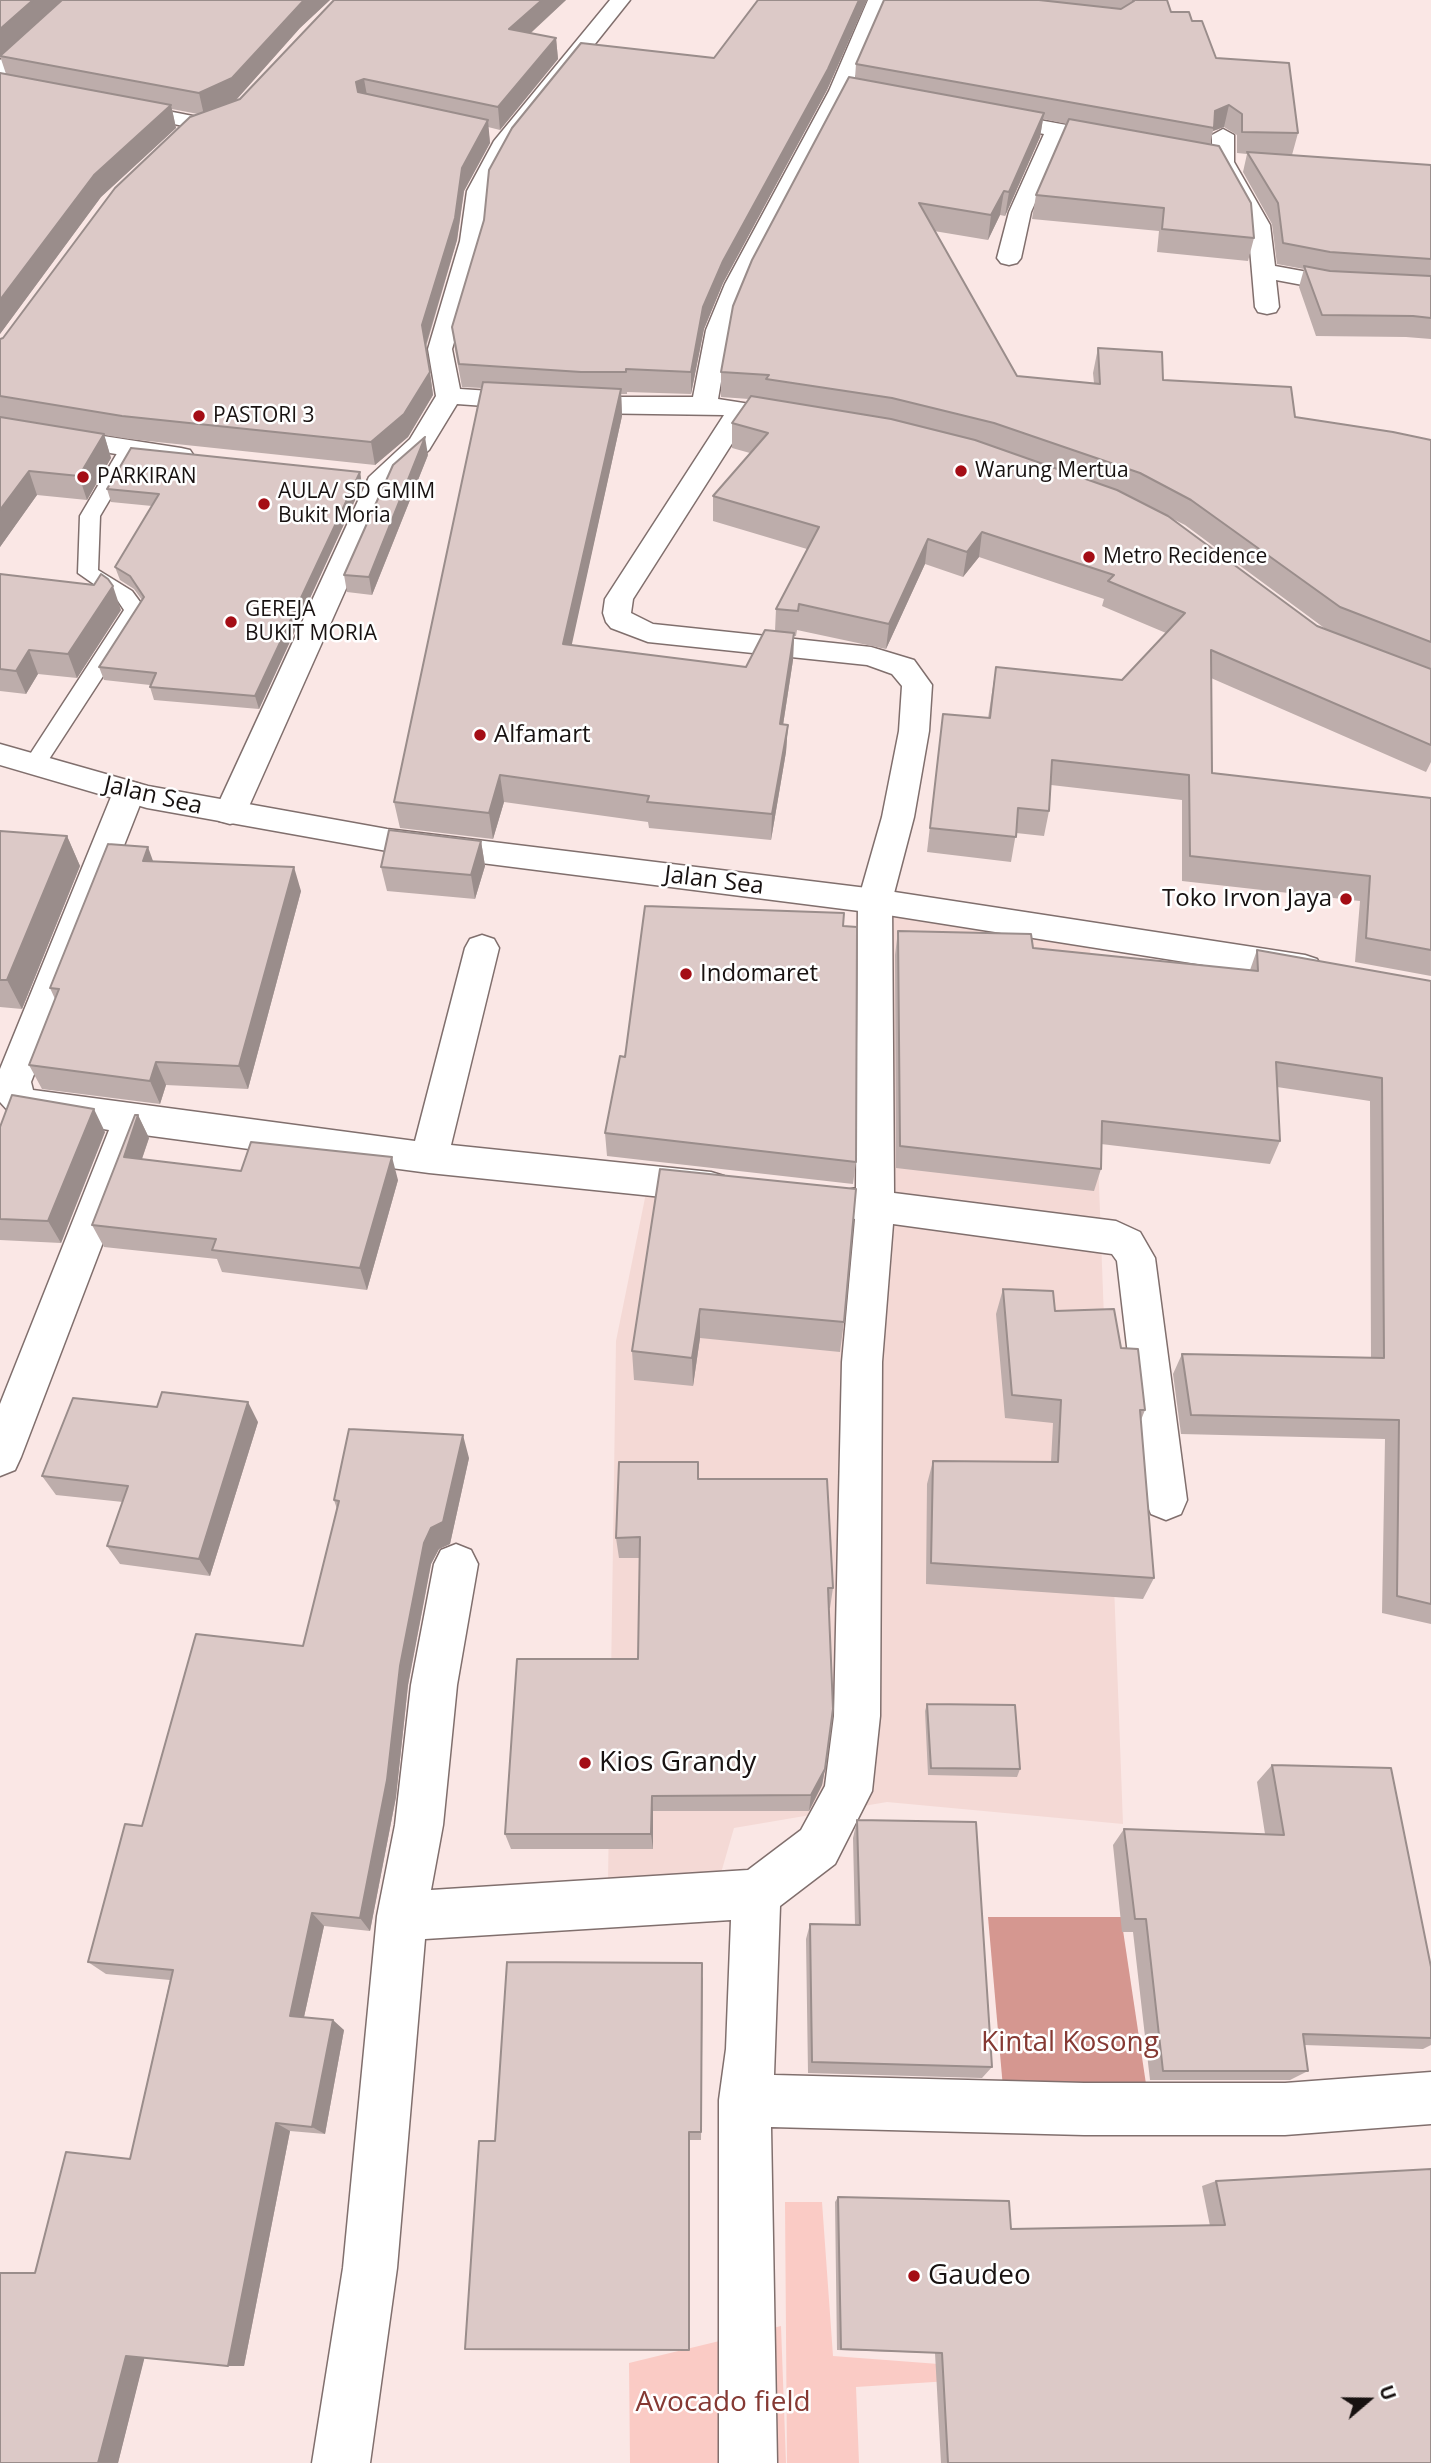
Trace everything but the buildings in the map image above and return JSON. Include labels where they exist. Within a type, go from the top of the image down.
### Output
[{"type":"street","points":[[3,81],[78,0]]},
{"type":"street","points":[[230,813],[369,475],[420,444],[449,396],[440,349],[442,339],[451,320],[472,241],[478,191],[501,138],[620,0]]},
{"type":"street","points":[[704,405],[718,330],[737,284],[852,94],[878,0]]},
{"type":"street","points":[[104,104],[212,122],[174,142]]},
{"type":"street","points":[[963,113],[1131,144]]},
{"type":"street","points":[[1009,258],[1020,212],[1057,131]]},
{"type":"street","points":[[1223,135],[1223,162],[1259,225],[1267,307]]},
{"type":"street","points":[[1167,151],[1223,162],[1250,163]]},
{"type":"street","points":[[1265,271],[1324,282],[1431,288]]},
{"type":"street","points":[[402,1916],[756,1894],[818,1847],[848,1791],[857,1716],[862,1362],[875,1205],[875,901],[898,817],[914,731],[917,685],[903,667],[871,656],[648,633],[621,622],[617,612],[619,599],[753,411],[704,405],[582,405],[449,396]]},
{"type":"street","points":[[0,428],[130,450],[209,458]]},
{"type":"street","name":"Jalan Sea","points":[[0,754],[129,792],[230,813],[387,840],[875,901],[1336,974]]},
{"type":"street","points":[[129,792],[13,1082],[14,1094],[23,1103],[429,1158],[752,1192]]},
{"type":"street","points":[[429,1158],[482,948]]},
{"type":"street","points":[[0,1457],[132,1119]]},
{"type":"street","points":[[820,1199],[1116,1237],[1134,1250],[1166,1500]]},
{"type":"street","points":[[341,2463],[370,2268],[402,1916],[419,1825],[434,1685],[456,1564]]},
{"type":"street","points":[[748,2463],[745,2100],[752,2049],[756,1894]]},
{"type":"street","points":[[745,2100],[1084,2109],[1285,2109],[1431,2098]]},
{"type":"lane","points":[[34,765],[135,610],[125,596],[88,573],[90,516],[130,450]]},
{"type":"shaded area","points":[[871,908],[1090,946],[1123,1824],[887,1802],[734,1828],[721,1873],[608,1881],[616,1341],[646,1193],[869,1217]]},
{"type":"green space","name":"Kintal Kosong","points":[[988,1917],[1121,1917],[1149,2104],[1006,2122]]},
{"type":"green space","points":[[785,2202],[822,2202],[833,2356],[965,2366],[965,2380],[856,2387],[859,2463],[787,2463]]},
{"type":"green space","name":"Avocado field","points":[[781,2326],[786,2463],[630,2463],[629,2363]]},
{"type":"place","name":"PASTORI 3","points":[[199,416]]},
{"type":"place","name":"Warung Mertua","points":[[961,471]]},
{"type":"place","name":"PARKIRAN","points":[[83,477]]},
{"type":"place","name":"AULA/ SD GMIM Bukit Moria","points":[[264,504]]},
{"type":"place","name":"Metro Recidence","points":[[1089,557]]},
{"type":"place","name":"GEREJA BUKIT MORIA","points":[[231,622]]},
{"type":"place","name":"Alfamart","points":[[480,735]]},
{"type":"place","name":"Toko Irvon Jaya","points":[[1346,899]]},
{"type":"place","name":"Indomaret","points":[[686,974]]},
{"type":"place","name":"Kios Grandy","points":[[585,1763]]},
{"type":"place","name":"Gaudeo","points":[[914,2276]]}]
